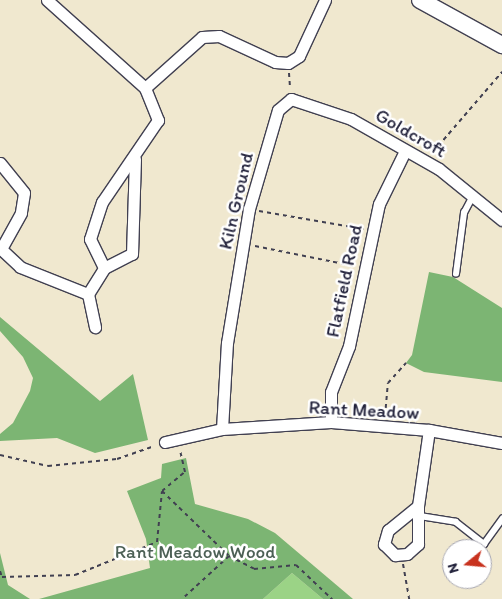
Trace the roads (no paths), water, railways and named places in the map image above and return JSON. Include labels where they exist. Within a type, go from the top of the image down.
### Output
[{"type":"street","points":[[47,0],[145,88],[158,120],[135,159],[102,202],[90,239],[104,268]]},
{"type":"street","points":[[145,88],[202,37],[219,36],[275,62],[288,63],[299,56],[326,0]]},
{"type":"street","points":[[420,0],[502,45]]},
{"type":"street","name":"Goldcroft","points":[[290,98],[350,119],[425,161],[474,195],[502,220]]},
{"type":"street","name":"Kiln Ground","points":[[222,429],[227,343],[249,210],[278,110],[290,98]]},
{"type":"street","name":"Flatfield Road","points":[[331,422],[331,392],[350,346],[379,204],[405,151]]},
{"type":"street","points":[[95,327],[88,294],[104,268],[132,254],[135,159]]},
{"type":"street","points":[[0,163],[24,193],[21,213],[1,249],[20,267],[88,294]]},
{"type":"street","name":"Rant Meadow","points":[[165,442],[222,429],[331,422],[429,430],[502,443]]},
{"type":"street","points":[[419,511],[388,530],[384,544],[395,555],[401,554],[418,544],[419,511],[429,430]]},
{"type":"lane","points":[[456,274],[464,213],[474,195]]},
{"type":"lane","points":[[419,511],[456,522],[484,544],[502,519]]},
{"type":"park label","name":"Rant Meadow Wood","points":[[195,552]]}]
